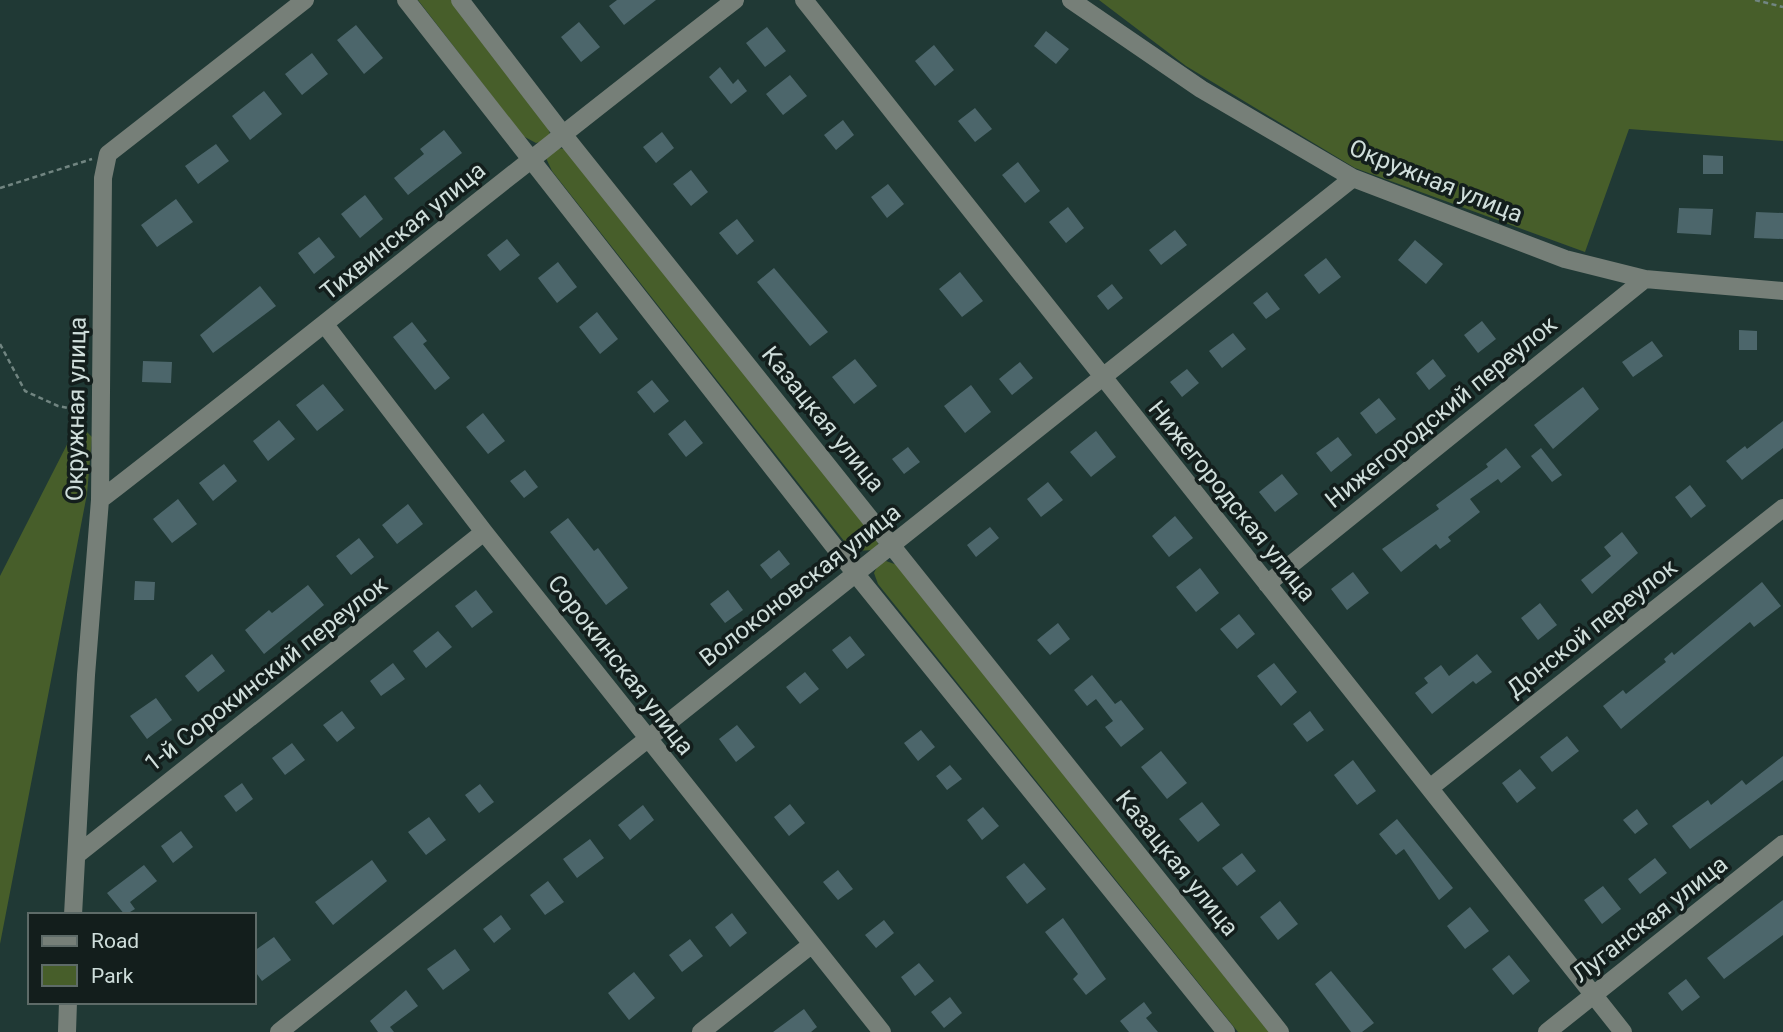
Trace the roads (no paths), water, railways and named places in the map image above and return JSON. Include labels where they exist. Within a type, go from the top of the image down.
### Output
[{"type":"street","name":"Окружная улица","points":[[73,913],[86,675],[100,500],[103,178],[108,154],[305,0]]},
{"type":"street","points":[[406,0],[855,573],[1226,1032]]},
{"type":"street","name":"Казацкая улица","points":[[460,0],[562,133],[1280,1032]]},
{"type":"street","name":"Тихвинская улица","points":[[100,500],[326,326],[562,133],[736,0]]},
{"type":"street","name":"Нижегородская улица","points":[[804,0],[1623,1032]]},
{"type":"street","name":"Окружная улица","points":[[1071,0],[1200,89],[1353,178],[1565,259],[1645,279],[1783,291]]},
{"type":"street","name":"Волоконовская улица","points":[[279,1032],[583,793],[646,737],[1353,178]]},
{"type":"street","name":"Нижегородский переулок","points":[[1267,584],[1645,279]]},
{"type":"street","name":"Сорокинская улица","points":[[326,326],[484,532],[881,1032]]},
{"type":"street","name":"Донской переулок","points":[[1431,787],[1783,508]]},
{"type":"street","name":"1-й Сорокинский переулок","points":[[78,854],[484,532]]},
{"type":"street","name":"Луганская улица","points":[[1547,1032],[1783,844]]},
{"type":"street","points":[[701,1032],[811,945]]},
{"type":"street","points":[[67,1032],[68,1004]]}]
